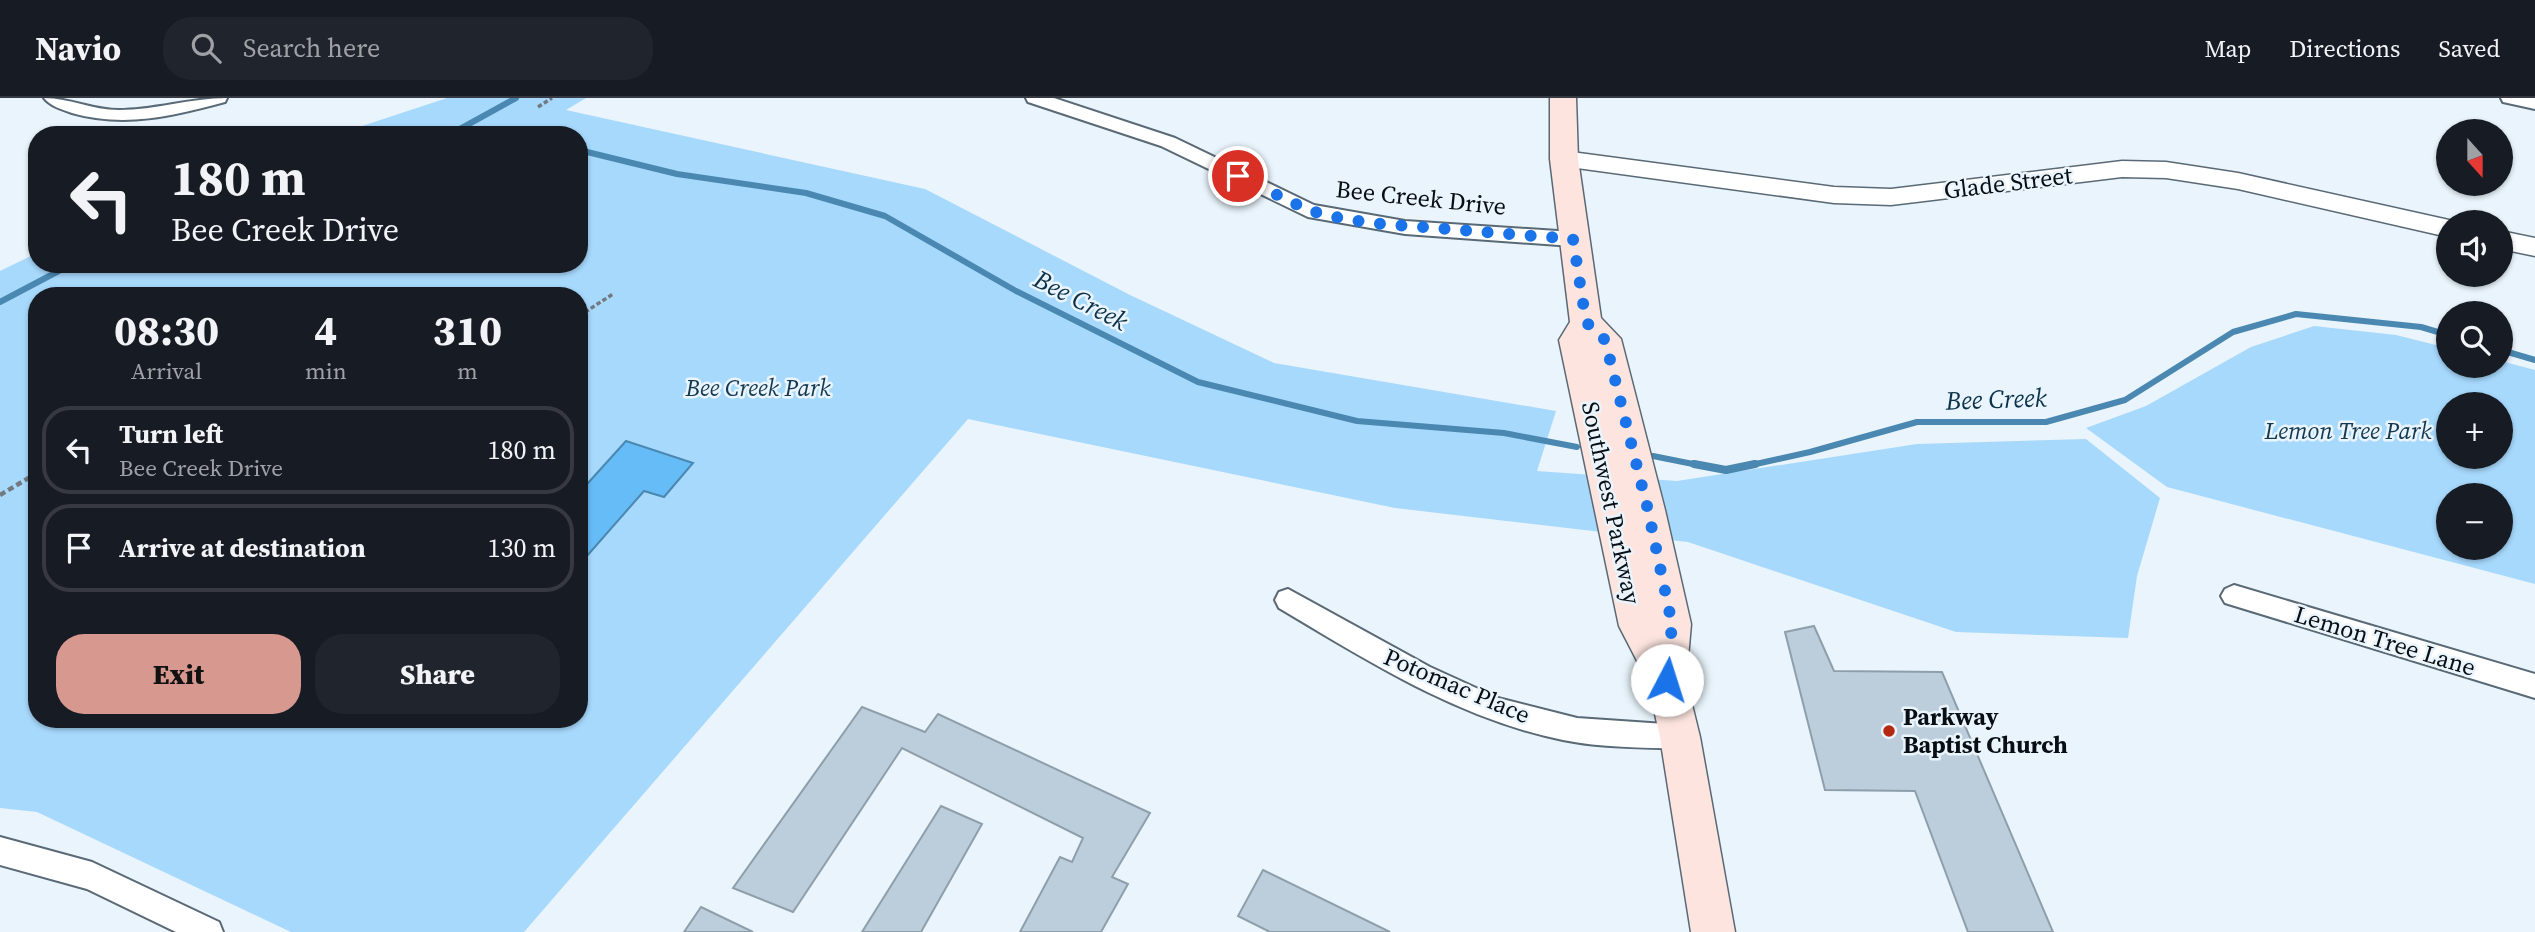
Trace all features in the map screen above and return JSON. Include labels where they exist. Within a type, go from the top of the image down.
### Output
[{"type":"main road","name":"Southwest Parkway","points":[[1563,98],[1564,159],[1586,322],[1575,340],[1638,626],[1667,680],[1680,737],[1713,932]]},
{"type":"street","points":[[53,98],[94,115],[142,117],[218,98]]},
{"type":"street","name":"Bee Creek Drive","points":[[1035,98],[1168,142],[1308,210],[1329,216],[1371,223],[1573,239]]},
{"type":"street","points":[[2510,98],[2535,103]]},
{"type":"street","name":"Glade Street","points":[[1564,159],[1835,195],[1891,197],[2122,169],[2166,170],[2238,181],[2436,225]]},
{"type":"street","points":[[2513,242],[2535,247]]},
{"type":"street","name":"Lemon Tree Lane","points":[[2234,596],[2535,686]]},
{"type":"street","name":"Potomac Place","points":[[1288,600],[1400,666],[1508,713],[1563,728],[1680,737]]},
{"type":"street","points":[[0,851],[92,876],[208,932]]},
{"type":"path","points":[[538,107],[552,98]]},
{"type":"path","points":[[588,310],[613,294]]},
{"type":"path","points":[[0,495],[28,478]]},
{"type":"green space","name":"Bee Creek Park","points":[[447,98],[586,98],[566,110],[925,189],[1130,295],[1274,363],[1556,411],[1537,471],[1677,481],[1917,444],[2086,439],[2160,498],[2137,576],[2128,638],[1956,632],[1688,542],[1395,508],[968,419],[524,932],[291,932],[37,812],[0,808],[0,271],[28,257],[28,273],[588,273],[588,126],[362,126]]},
{"type":"green space","name":"Lemon Tree Park","points":[[2314,326],[2396,335],[2436,345],[2436,378],[2513,378],[2513,364],[2535,370],[2535,584],[2444,560],[2513,560],[2513,483],[2436,483],[2436,558],[2167,487],[2086,428],[2146,406],[2251,347]]},
{"type":"shaded area","points":[[626,441],[693,463],[664,497],[644,491],[588,555],[588,483]]},
{"type":"building","name":"Parkway Baptist Church","points":[[1814,626],[1834,671],[1942,672],[2053,932],[1968,932],[1915,791],[1825,790],[1785,632]]},
{"type":"building","points":[[862,707],[925,732],[938,714],[1150,813],[1112,877],[1128,884],[1101,932],[1020,932],[1060,857],[1072,862],[1083,838],[902,748],[793,912],[733,888]]},
{"type":"building","points":[[941,806],[982,824],[921,932],[862,932]]},
{"type":"building","points":[[1263,870],[1390,932],[1270,932],[1238,916]]},
{"type":"building","points":[[701,907],[753,932],[684,932]]},
{"type":"waterway","points":[[465,126],[516,98]]},
{"type":"waterway","name":"Bee Creek","points":[[588,152],[677,174],[806,193],[885,216],[1016,291],[1198,382],[1357,421],[1504,433],[1577,447]]},
{"type":"waterway","name":"Bee Creek","points":[[28,287],[55,273]]},
{"type":"waterway","name":"Bee Creek","points":[[0,302],[28,287]]},
{"type":"waterway","name":"Bee Creek","points":[[1747,466],[1810,452],[1917,422],[2046,422],[2125,400],[2233,332],[2296,314],[2421,327],[2436,331]]},
{"type":"waterway","name":"Bee Creek","points":[[2513,354],[2535,360]]},
{"type":"waterway","name":"Bee Creek","points":[[1653,456],[1703,466]]},
{"type":"waterway","name":"Bee Creek","points":[[1694,464],[1726,470],[1755,464]]},
{"type":"place","name":"Parkway Baptist Church","points":[[1889,731]]},
{"type":"route","points":[[1238,176],[1308,210],[1329,216],[1371,223],[1573,239],[1586,322],[1605,340],[1648,510],[1672,624],[1667,680]]}]
